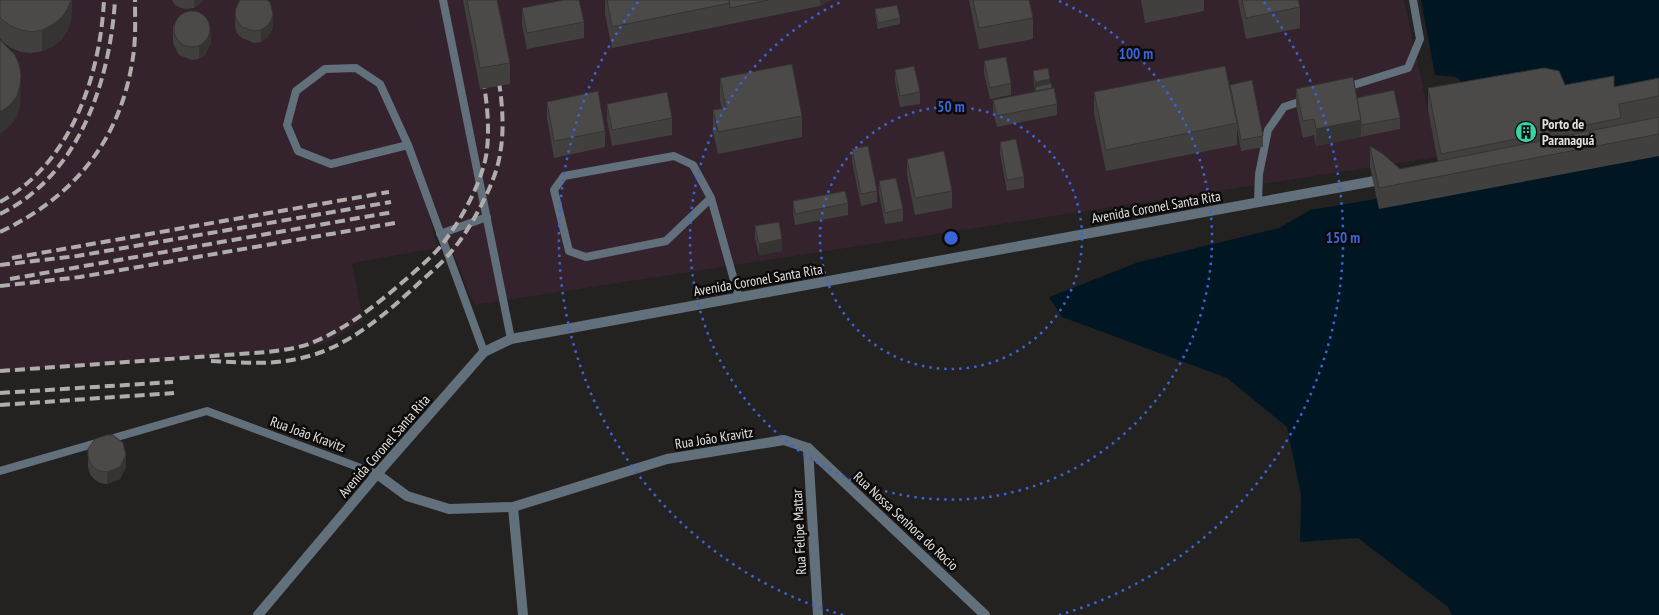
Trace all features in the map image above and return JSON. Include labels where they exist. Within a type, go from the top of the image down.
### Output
[{"type":"street","name":"Avenida Coronel Santa Rita","points":[[258,615],[377,474],[484,352],[511,339],[1380,180]]},
{"type":"street","name":"Rua João Kravitz","points":[[377,474],[407,496],[449,509],[513,507],[667,459],[784,440],[808,448]]},
{"type":"street","name":"Rua Felipe Mattar","points":[[808,448],[818,615]]},
{"type":"street","name":"Rua Nossa Senhora do Rocio","points":[[808,448],[985,615]]},
{"type":"street","points":[[513,507],[523,615]]},
{"type":"lane","points":[[443,0],[511,339]]},
{"type":"lane","points":[[1341,89],[1408,68],[1420,39],[1412,0]]},
{"type":"lane","points":[[408,145],[330,164],[298,151],[286,125],[296,91],[325,69],[356,68],[380,84],[408,145],[484,352]]},
{"type":"lane","points":[[1258,202],[1259,174],[1268,130],[1284,107],[1313,98]]},
{"type":"lane","points":[[711,198],[666,241],[586,256],[569,251],[554,190],[564,176],[674,156],[693,165],[711,198],[739,298]]},
{"type":"lane","points":[[440,234],[486,217]]},
{"type":"lane","name":"Rua João Kravitz","points":[[0,471],[207,411],[377,474]]},
{"type":"shaded area","points":[[0,0],[1404,0],[1438,157],[474,305],[431,197],[425,198],[437,248],[352,263],[363,320],[324,344],[287,349],[0,372]]},
{"type":"water","points":[[1421,0],[1659,0],[1659,615],[1452,615],[1448,607],[1358,538],[1300,542],[1301,495],[1287,427],[1227,378],[1062,317],[1049,297],[1139,262],[1279,228],[1310,210],[1627,157],[1617,94],[1467,87],[1456,77],[1435,75]]},
{"type":"building","points":[[0,0],[71,0],[61,18],[42,30],[32,32],[11,26],[2,20],[0,17]]},
{"type":"building","points":[[240,0],[267,0],[270,2],[273,14],[267,26],[261,30],[254,31],[242,27],[235,15]]},
{"type":"building","points":[[467,0],[497,0],[510,63],[480,68]]},
{"type":"building","points":[[564,0],[579,0],[584,22],[527,33],[522,8]]},
{"type":"building","points":[[607,0],[729,0],[730,3],[612,27]]},
{"type":"building","points":[[729,0],[769,0],[730,8]]},
{"type":"building","points":[[973,0],[1029,0],[1033,18],[979,28]]},
{"type":"building","points":[[1242,0],[1298,0],[1300,7],[1246,18]]},
{"type":"building","points":[[897,5],[900,18],[878,23],[875,9]]},
{"type":"building","points":[[192,11],[199,12],[205,16],[209,22],[209,36],[205,42],[199,46],[192,47],[185,46],[179,42],[175,36],[174,29],[175,22],[179,16],[185,12]]},
{"type":"building","points":[[0,40],[15,55],[21,75],[17,96],[10,105],[0,112]]},
{"type":"building","points":[[1006,57],[1011,83],[990,88],[984,61]]},
{"type":"building","points":[[792,64],[802,116],[718,132],[713,110],[726,108],[720,78]]},
{"type":"building","points":[[914,66],[920,92],[900,96],[895,70]]},
{"type":"building","points":[[1225,66],[1237,123],[1106,150],[1094,92]]},
{"type":"building","points":[[1048,68],[1050,79],[1035,82],[1033,71]]},
{"type":"building","points":[[1544,68],[1559,71],[1565,85],[1614,76],[1614,87],[1659,78],[1659,96],[1619,104],[1621,118],[1441,154],[1428,88]]},
{"type":"building","points":[[1353,77],[1361,120],[1316,129],[1314,119],[1303,121],[1296,89]]},
{"type":"building","points":[[1252,80],[1263,136],[1241,140],[1230,85]]},
{"type":"building","points":[[1051,83],[1052,88],[1036,91],[1035,87]]},
{"type":"building","points":[[1054,88],[1057,104],[997,116],[993,100]]},
{"type":"building","points":[[1394,90],[1400,118],[1361,125],[1357,98]]},
{"type":"building","points":[[598,91],[605,131],[554,141],[547,102]]},
{"type":"building","points":[[667,92],[672,118],[612,130],[607,104]]},
{"type":"building","points":[[1659,117],[1659,134],[1379,188],[1370,146],[1383,154],[1400,169]]},
{"type":"building","points":[[1016,139],[1024,177],[1007,180],[1000,142]]},
{"type":"building","points":[[868,146],[877,191],[861,194],[852,149]]},
{"type":"building","points":[[944,151],[952,191],[915,198],[907,159]]},
{"type":"building","points":[[896,178],[903,209],[885,213],[879,181]]},
{"type":"building","points":[[845,191],[848,203],[795,214],[793,201]]},
{"type":"building","points":[[779,222],[782,239],[759,244],[755,226]]},
{"type":"building","points":[[113,435],[123,443],[126,455],[120,467],[107,472],[94,468],[88,456],[88,449],[95,439]]},
{"type":"railway","points":[[0,202],[25,185],[46,165],[63,141],[77,115],[96,59],[104,0]]},
{"type":"railway","points":[[0,214],[27,197],[51,176],[70,151],[85,123],[97,93],[106,62],[115,0]]},
{"type":"railway","points":[[0,232],[50,202],[90,162],[105,140],[118,114],[127,87],[134,50],[135,0]]},
{"type":"railway","points":[[211,361],[277,362],[302,358],[330,348],[358,333],[384,314],[444,260],[474,219],[488,192],[498,166],[503,123],[497,71]]},
{"type":"railway","points":[[0,371],[274,351],[310,343],[330,335],[355,320],[412,274],[437,251],[457,223],[474,193],[485,161],[488,140],[488,117],[482,74]]},
{"type":"railway","points":[[12,258],[389,192]]},
{"type":"railway","points":[[0,265],[77,256],[391,202]]},
{"type":"railway","points":[[10,279],[393,212]]},
{"type":"railway","points":[[0,286],[80,277],[395,223]]},
{"type":"railway","points":[[0,393],[173,382]]},
{"type":"railway","points":[[0,405],[174,393]]},
{"type":"place","name":"Porto de Paranaguá","points":[[1526,132]]}]
